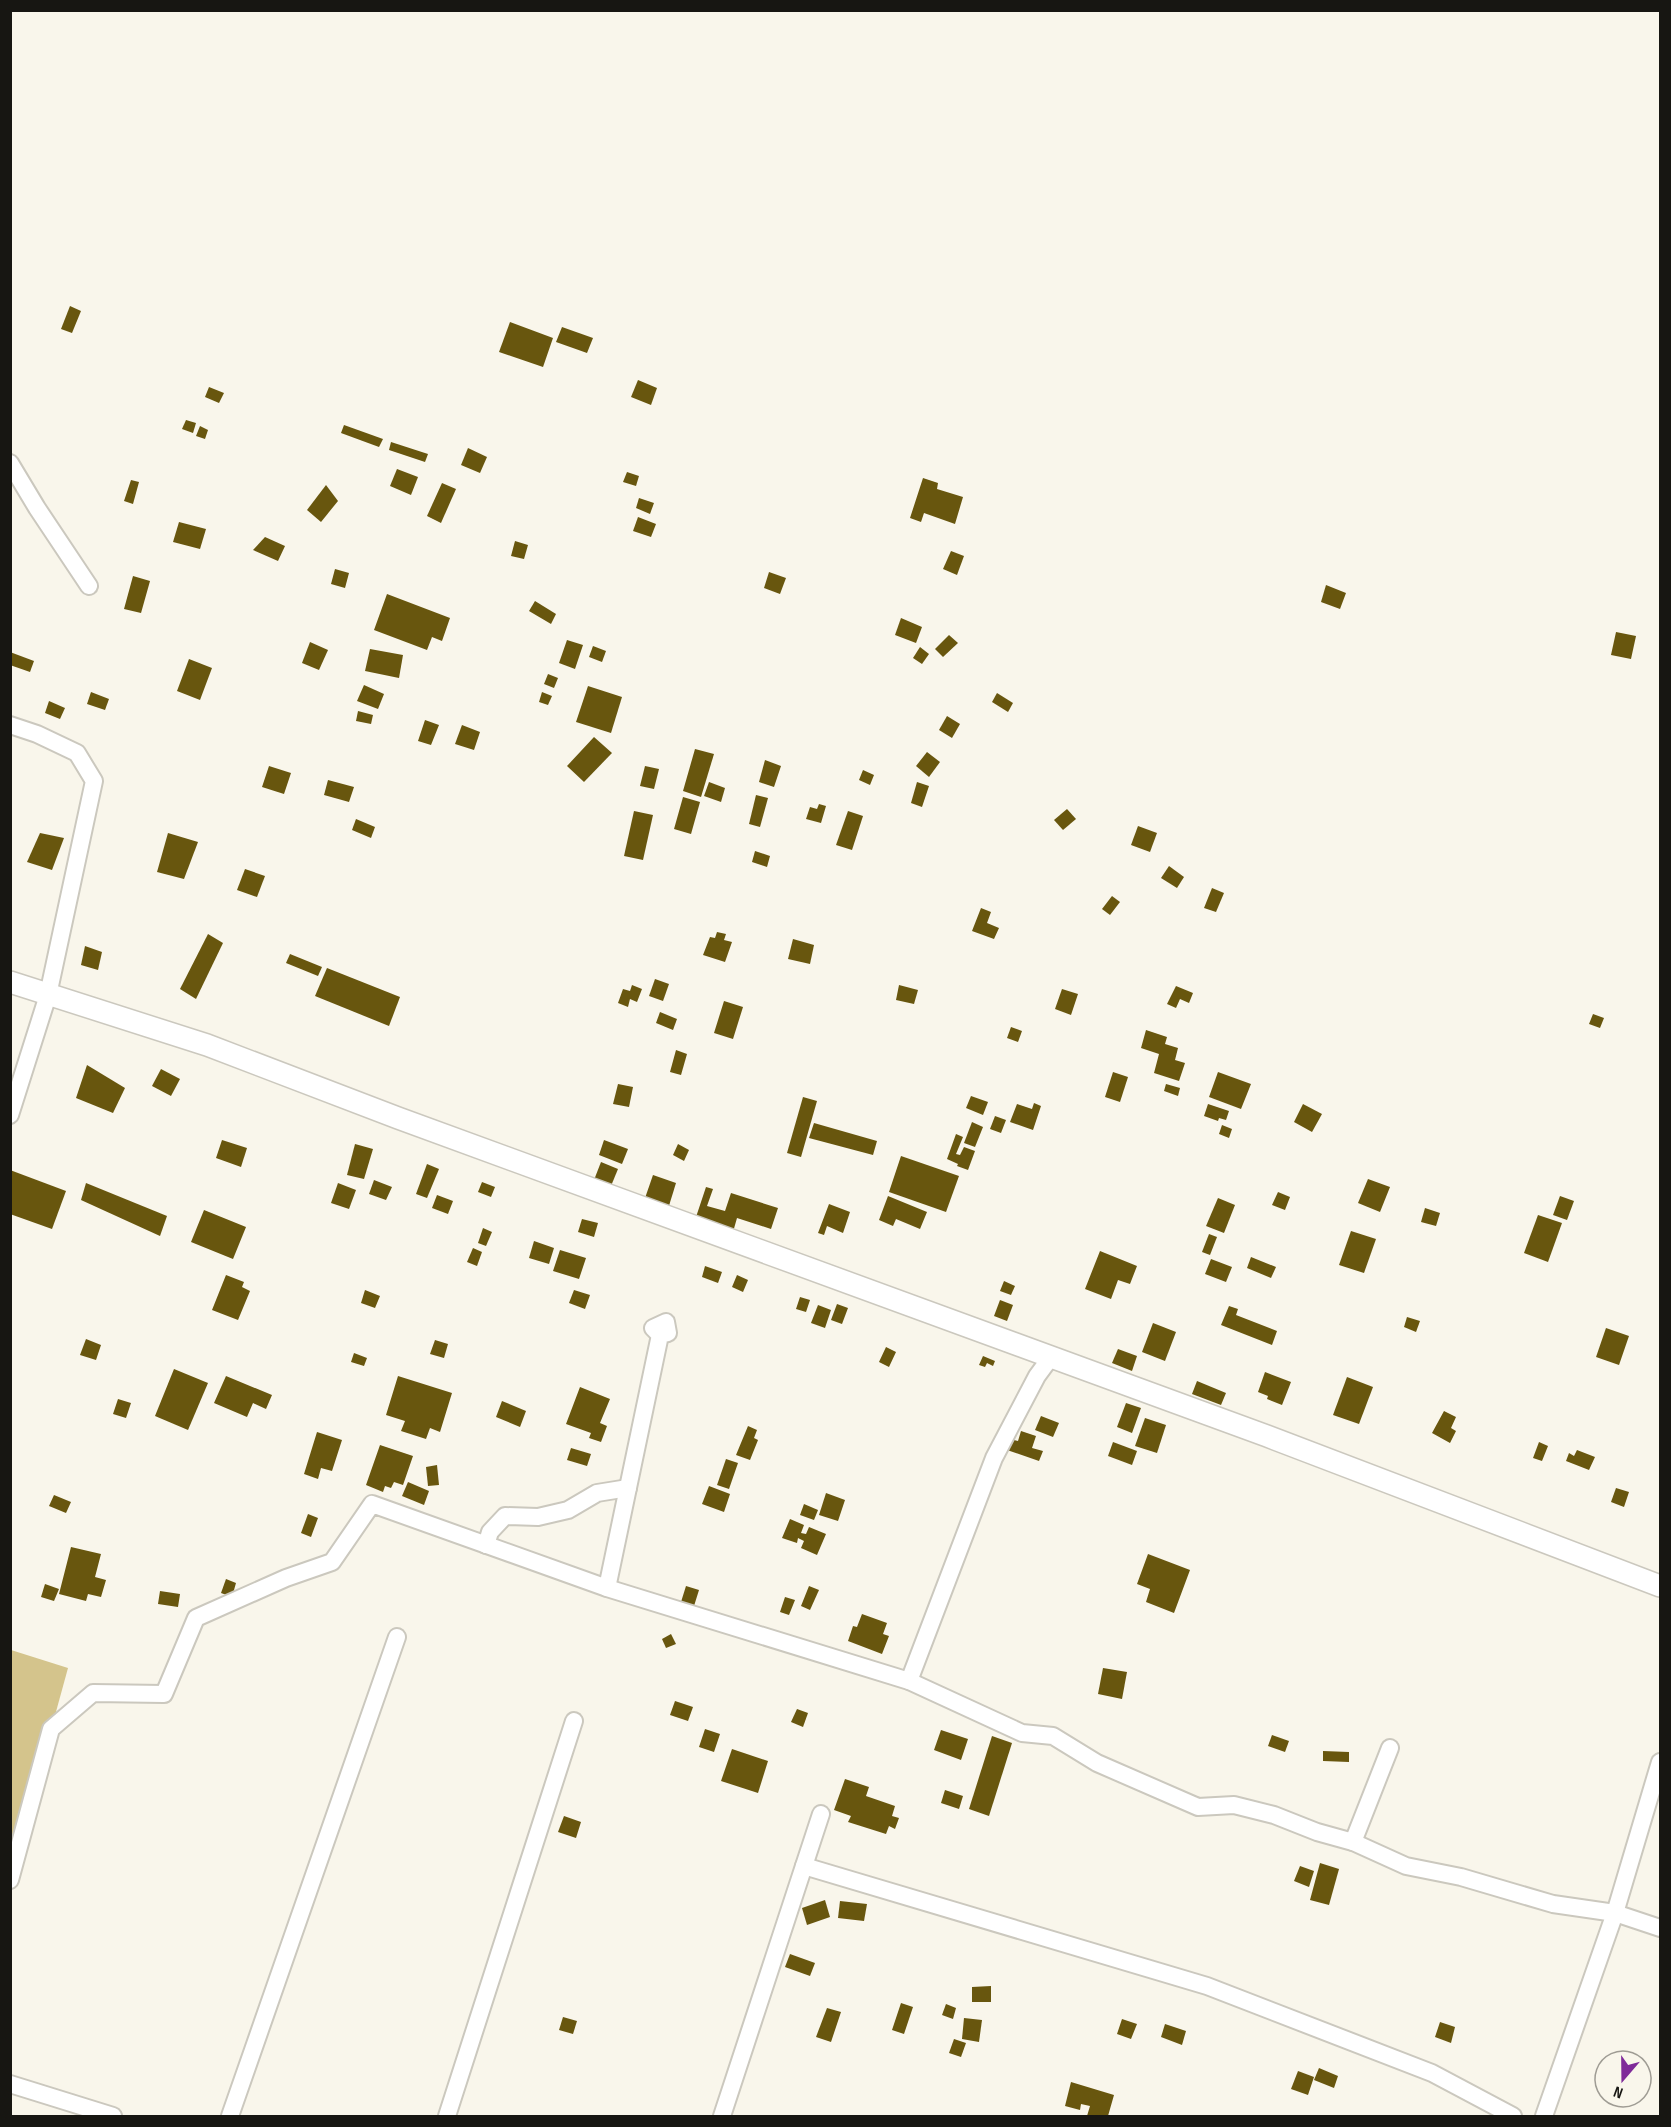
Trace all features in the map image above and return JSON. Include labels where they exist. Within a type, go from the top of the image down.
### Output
[{"type":"street","points":[[10,463],[89,586]]},
{"type":"street","points":[[10,725],[37,734],[77,753],[94,781],[48,995],[10,1115]]},
{"type":"street","points":[[10,982],[207,1045],[409,1122],[1267,1436],[1660,1586]]},
{"type":"street","points":[[607,1588],[660,1335]]},
{"type":"street","points":[[909,1681],[994,1458],[1037,1376],[1051,1357]]},
{"type":"street","points":[[486,1545],[490,1532],[505,1516],[548,1515],[568,1510],[597,1493],[628,1488]]},
{"type":"street","points":[[10,1880],[51,1729],[93,1693],[164,1694],[196,1618],[286,1578],[332,1562],[372,1504],[607,1588],[909,1681],[1022,1733],[1053,1736],[1097,1763],[1198,1807],[1234,1805],[1274,1815],[1317,1832],[1353,1842],[1406,1866],[1461,1877],[1552,1904],[1614,1913],[1660,1928]]},
{"type":"street","points":[[230,2116],[397,1637]]},
{"type":"street","points":[[447,2116],[574,1721]]},
{"type":"street","points":[[1353,1842],[1390,1748]]},
{"type":"street","points":[[1544,2116],[1614,1913],[1660,1762]]},
{"type":"street","points":[[722,2116],[821,1814]]},
{"type":"street","points":[[804,1866],[1207,1986],[1432,2073],[1514,2116]]},
{"type":"street","points":[[10,2084],[113,2116]]},
{"type":"shaded area","points":[[11,1650],[68,1668],[11,1876]]},
{"type":"building","points":[[70,306],[81,311],[72,333],[61,329]]},
{"type":"building","points":[[510,322],[553,338],[543,367],[499,352]]},
{"type":"building","points":[[562,327],[593,338],[587,353],[556,342]]},
{"type":"building","points":[[638,380],[657,388],[651,405],[631,397]]},
{"type":"building","points":[[209,387],[224,393],[219,403],[205,397]]},
{"type":"building","points":[[186,420],[196,423],[193,433],[182,429]]},
{"type":"building","points":[[344,425],[383,439],[379,447],[341,433]]},
{"type":"building","points":[[200,426],[208,430],[205,439],[196,436]]},
{"type":"building","points":[[391,442],[428,454],[425,462],[389,450]]},
{"type":"building","points":[[468,448],[487,457],[480,473],[461,465]]},
{"type":"building","points":[[397,469],[418,477],[411,495],[390,486]]},
{"type":"building","points":[[627,472],[639,476],[636,486],[623,482]]},
{"type":"building","points":[[923,478],[938,483],[937,489],[963,497],[955,524],[924,513],[921,522],[910,518]]},
{"type":"building","points":[[131,480],[139,482],[133,504],[124,501]]},
{"type":"building","points":[[442,483],[456,489],[441,523],[427,516]]},
{"type":"building","points":[[326,485],[338,501],[321,522],[307,510]]},
{"type":"building","points":[[639,498],[654,503],[650,514],[636,508]]},
{"type":"building","points":[[638,517],[656,524],[651,537],[633,531]]},
{"type":"building","points":[[179,522],[206,529],[200,549],[173,542]]},
{"type":"building","points":[[265,537],[285,546],[278,561],[253,550]]},
{"type":"building","points":[[515,541],[528,545],[524,559],[511,556]]},
{"type":"building","points":[[951,551],[964,556],[957,575],[943,569]]},
{"type":"building","points":[[335,569],[349,573],[345,588],[331,584]]},
{"type":"building","points":[[769,572],[786,578],[780,594],[764,588]]},
{"type":"building","points":[[133,576],[150,581],[141,613],[124,609]]},
{"type":"building","points":[[1326,585],[1346,593],[1340,609],[1321,602]]},
{"type":"building","points":[[387,594],[450,618],[442,641],[432,637],[427,650],[374,630]]},
{"type":"building","points":[[535,601],[556,614],[551,624],[529,611]]},
{"type":"building","points":[[901,618],[922,627],[916,643],[895,635]]},
{"type":"building","points":[[1616,632],[1636,636],[1631,659],[1611,655]]},
{"type":"building","points":[[949,635],[958,643],[943,657],[935,649]]},
{"type":"building","points":[[567,640],[583,645],[575,669],[559,663]]},
{"type":"building","points":[[310,642],[328,650],[319,670],[302,663]]},
{"type":"building","points":[[593,646],[606,651],[602,662],[589,657]]},
{"type":"building","points":[[920,647],[929,654],[922,664],[913,658]]},
{"type":"building","points":[[370,649],[403,655],[399,678],[365,671]]},
{"type":"building","points":[[10,652],[34,661],[30,672],[10,665]]},
{"type":"building","points":[[189,659],[212,668],[200,700],[177,691]]},
{"type":"building","points":[[548,674],[558,678],[554,688],[544,684]]},
{"type":"building","points":[[364,685],[384,694],[378,709],[357,701]]},
{"type":"building","points":[[588,686],[622,697],[611,733],[576,722]]},
{"type":"building","points":[[91,692],[109,699],[105,710],[87,704]]},
{"type":"building","points":[[542,692],[552,696],[548,705],[539,702]]},
{"type":"building","points":[[997,693],[1013,703],[1008,712],[992,702]]},
{"type":"building","points":[[49,701],[65,708],[60,719],[45,713]]},
{"type":"building","points":[[358,711],[373,715],[371,724],[356,721]]},
{"type":"building","points":[[947,716],[960,724],[952,738],[939,730]]},
{"type":"building","points":[[425,720],[439,725],[431,745],[418,741]]},
{"type":"building","points":[[462,725],[480,732],[474,750],[455,744]]},
{"type":"building","points":[[594,737],[612,753],[584,782],[567,766]]},
{"type":"building","points":[[695,749],[714,754],[701,797],[683,791]]},
{"type":"building","points":[[927,752],[940,762],[929,777],[916,766]]},
{"type":"building","points":[[765,760],[781,766],[774,787],[759,782]]},
{"type":"building","points":[[269,766],[291,773],[284,794],[262,787]]},
{"type":"building","points":[[645,766],[659,769],[654,789],[640,786]]},
{"type":"building","points":[[863,770],[874,775],[870,785],[859,780]]},
{"type":"building","points":[[328,780],[354,787],[349,802],[324,795]]},
{"type":"building","points":[[709,782],[725,788],[721,802],[704,796]]},
{"type":"building","points":[[917,782],[929,786],[922,807],[911,803]]},
{"type":"building","points":[[756,795],[768,798],[760,827],[749,824]]},
{"type":"building","points":[[683,797],[700,802],[691,834],[674,829]]},
{"type":"building","points":[[819,804],[826,806],[821,823],[806,819],[810,807],[817,809]]},
{"type":"building","points":[[1067,809],[1076,819],[1063,830],[1054,820]]},
{"type":"building","points":[[634,811],[653,815],[643,860],[624,856]]},
{"type":"building","points":[[848,811],[863,816],[852,850],[836,845]]},
{"type":"building","points":[[356,819],[375,827],[371,838],[352,830]]},
{"type":"building","points":[[1138,826],[1157,833],[1150,852],[1131,845]]},
{"type":"building","points":[[40,833],[64,838],[52,870],[27,862]]},
{"type":"building","points":[[168,833],[198,842],[184,879],[157,872]]},
{"type":"building","points":[[755,851],[770,856],[767,867],[752,862]]},
{"type":"building","points":[[1169,866],[1184,877],[1177,888],[1161,878]]},
{"type":"building","points":[[245,869],[265,876],[257,897],[237,890]]},
{"type":"building","points":[[1212,888],[1224,893],[1216,912],[1204,908]]},
{"type":"building","points":[[1112,896],[1120,902],[1110,915],[1102,909]]},
{"type":"building","points":[[981,908],[991,912],[987,923],[999,928],[994,939],[972,931]]},
{"type":"building","points":[[717,932],[726,934],[724,940],[732,942],[725,962],[703,955],[710,937],[715,938]]},
{"type":"building","points":[[208,934],[223,943],[196,999],[180,989]]},
{"type":"building","points":[[793,939],[814,945],[810,964],[788,959]]},
{"type":"building","points":[[85,946],[102,952],[98,970],[81,965]]},
{"type":"building","points":[[290,954],[322,967],[318,976],[286,963]]},
{"type":"building","points":[[327,968],[400,997],[389,1026],[315,996]]},
{"type":"building","points":[[655,979],[669,984],[663,1001],[649,996]]},
{"type":"building","points":[[632,985],[642,989],[637,1002],[630,999],[628,1007],[618,1003],[623,989],[630,991]]},
{"type":"building","points":[[899,985],[918,990],[914,1004],[896,1000]]},
{"type":"building","points":[[1176,986],[1193,993],[1189,1003],[1180,999],[1176,1008],[1167,1004]]},
{"type":"building","points":[[1062,989],[1078,994],[1071,1015],[1055,1009]]},
{"type":"building","points":[[724,1001],[743,1007],[733,1039],[714,1033]]},
{"type":"building","points":[[660,1012],[677,1019],[673,1030],[656,1023]]},
{"type":"building","points":[[1593,1014],[1604,1018],[1600,1028],[1589,1024]]},
{"type":"building","points":[[1011,1027],[1022,1031],[1018,1042],[1007,1038]]},
{"type":"building","points":[[1146,1030],[1167,1037],[1165,1044],[1178,1048],[1175,1060],[1185,1063],[1179,1081],[1154,1073],[1159,1054],[1141,1048]]},
{"type":"building","points":[[676,1050],[687,1054],[681,1075],[670,1072]]},
{"type":"building","points":[[87,1065],[125,1088],[113,1113],[76,1098]]},
{"type":"building","points":[[161,1069],[180,1079],[171,1096],[152,1086]]},
{"type":"building","points":[[1113,1072],[1128,1077],[1120,1102],[1105,1097]]},
{"type":"building","points":[[1218,1072],[1251,1084],[1241,1109],[1209,1097]]},
{"type":"building","points":[[618,1084],[633,1087],[629,1107],[613,1104]]},
{"type":"building","points":[[1166,1084],[1180,1088],[1178,1096],[1164,1091]]},
{"type":"building","points":[[971,1096],[988,1102],[983,1115],[966,1108]]},
{"type":"building","points":[[803,1097],[817,1101],[801,1157],[787,1153]]},
{"type":"building","points":[[1034,1103],[1041,1106],[1033,1130],[1010,1122],[1017,1104],[1032,1109]]},
{"type":"building","points":[[1208,1104],[1229,1111],[1226,1120],[1219,1118],[1218,1121],[1204,1116]]},
{"type":"building","points":[[1303,1104],[1322,1114],[1312,1132],[1294,1122]]},
{"type":"building","points":[[995,1116],[1006,1120],[1001,1133],[990,1129]]},
{"type":"building","points":[[972,1122],[983,1127],[975,1147],[964,1143]]},
{"type":"building","points":[[814,1123],[877,1141],[873,1155],[809,1138]]},
{"type":"building","points":[[1222,1125],[1232,1129],[1229,1138],[1219,1134]]},
{"type":"building","points":[[956,1134],[963,1137],[956,1154],[960,1155],[964,1147],[975,1151],[968,1170],[947,1159]]},
{"type":"building","points":[[222,1140],[247,1148],[241,1167],[216,1158]]},
{"type":"building","points":[[604,1140],[628,1149],[622,1164],[599,1155]]},
{"type":"building","points":[[355,1144],[373,1149],[364,1179],[347,1175]]},
{"type":"building","points":[[678,1144],[689,1150],[684,1161],[673,1155]]},
{"type":"building","points":[[901,1156],[959,1176],[946,1212],[889,1192]]},
{"type":"building","points":[[601,1162],[618,1169],[611,1186],[594,1180]]},
{"type":"building","points":[[427,1164],[439,1169],[427,1198],[416,1194]]},
{"type":"building","points":[[10,1170],[66,1191],[52,1229],[10,1214]]},
{"type":"building","points":[[653,1175],[676,1183],[668,1209],[644,1201]]},
{"type":"building","points":[[1368,1179],[1390,1187],[1380,1212],[1358,1203]]},
{"type":"building","points":[[374,1180],[392,1187],[386,1200],[369,1194]]},
{"type":"building","points":[[482,1182],[495,1187],[491,1197],[478,1192]]},
{"type":"building","points":[[86,1183],[167,1216],[160,1236],[81,1200]]},
{"type":"building","points":[[338,1183],[356,1190],[349,1209],[331,1203]]},
{"type":"building","points":[[706,1187],[713,1189],[707,1206],[725,1211],[731,1193],[778,1208],[771,1229],[737,1218],[733,1232],[695,1220]]},
{"type":"building","points":[[1278,1192],[1290,1197],[1285,1210],[1272,1205]]},
{"type":"building","points":[[437,1195],[453,1201],[448,1214],[432,1208]]},
{"type":"building","points":[[888,1196],[927,1212],[920,1229],[896,1219],[893,1226],[879,1220]]},
{"type":"building","points":[[1560,1196],[1574,1201],[1567,1220],[1553,1215]]},
{"type":"building","points":[[1218,1198],[1235,1205],[1224,1233],[1206,1226]]},
{"type":"building","points":[[829,1204],[850,1212],[843,1233],[827,1226],[824,1235],[818,1233]]},
{"type":"building","points":[[1425,1208],[1440,1213],[1436,1226],[1421,1222]]},
{"type":"building","points":[[204,1210],[246,1227],[233,1259],[191,1242]]},
{"type":"building","points":[[1538,1215],[1562,1223],[1548,1262],[1524,1253]]},
{"type":"building","points":[[582,1219],[598,1223],[594,1237],[578,1232]]},
{"type":"building","points":[[483,1228],[492,1232],[486,1246],[478,1243]]},
{"type":"building","points":[[1351,1231],[1376,1239],[1364,1273],[1339,1265]]},
{"type":"building","points":[[1209,1234],[1217,1237],[1210,1255],[1202,1252]]},
{"type":"building","points":[[534,1241],[554,1248],[549,1264],[529,1258]]},
{"type":"building","points":[[473,1248],[482,1252],[477,1266],[467,1262]]},
{"type":"building","points":[[560,1250],[586,1258],[579,1279],[553,1271]]},
{"type":"building","points":[[1100,1251],[1137,1266],[1130,1284],[1118,1280],[1111,1299],[1085,1289]]},
{"type":"building","points":[[1251,1257],[1276,1267],[1271,1278],[1247,1268]]},
{"type":"building","points":[[1211,1259],[1232,1267],[1226,1282],[1205,1274]]},
{"type":"building","points":[[705,1266],[722,1272],[718,1283],[702,1277]]},
{"type":"building","points":[[226,1275],[244,1282],[242,1287],[250,1291],[238,1320],[212,1310]]},
{"type":"building","points":[[737,1275],[748,1280],[743,1292],[732,1287]]},
{"type":"building","points":[[1004,1281],[1015,1286],[1011,1295],[1000,1291]]},
{"type":"building","points":[[365,1290],[380,1296],[375,1308],[361,1303]]},
{"type":"building","points":[[574,1290],[590,1295],[585,1309],[569,1303]]},
{"type":"building","points":[[800,1297],[810,1300],[806,1312],[796,1309]]},
{"type":"building","points":[[1000,1300],[1013,1305],[1007,1321],[994,1316]]},
{"type":"building","points":[[837,1304],[848,1308],[842,1324],[831,1320]]},
{"type":"building","points":[[818,1305],[831,1310],[825,1328],[811,1323]]},
{"type":"building","points":[[1229,1306],[1238,1309],[1236,1315],[1277,1331],[1272,1345],[1221,1325]]},
{"type":"building","points":[[1407,1317],[1420,1321],[1416,1332],[1404,1327]]},
{"type":"building","points":[[1153,1323],[1176,1332],[1165,1361],[1142,1352]]},
{"type":"building","points":[[1606,1328],[1629,1336],[1619,1365],[1596,1357]]},
{"type":"building","points":[[86,1339],[101,1345],[96,1360],[80,1355]]},
{"type":"building","points":[[435,1340],[448,1344],[444,1358],[430,1354]]},
{"type":"building","points":[[886,1347],[896,1352],[889,1367],[879,1362]]},
{"type":"building","points":[[1118,1349],[1137,1356],[1132,1371],[1112,1363]]},
{"type":"building","points":[[354,1353],[367,1358],[364,1366],[351,1362]]},
{"type":"building","points":[[983,1356],[995,1361],[993,1366],[987,1363],[985,1367],[979,1365]]},
{"type":"building","points":[[174,1369],[208,1383],[188,1430],[155,1416]]},
{"type":"building","points":[[1265,1372],[1291,1382],[1282,1405],[1267,1399],[1268,1396],[1258,1392]]},
{"type":"building","points":[[226,1376],[272,1395],[266,1409],[253,1403],[247,1417],[214,1403]]},
{"type":"building","points":[[398,1376],[452,1393],[440,1432],[430,1428],[426,1439],[401,1431],[405,1421],[386,1415]]},
{"type":"building","points":[[1347,1377],[1373,1387],[1359,1424],[1333,1415]]},
{"type":"building","points":[[1197,1381],[1226,1393],[1221,1405],[1192,1394]]},
{"type":"building","points":[[580,1387],[610,1399],[600,1423],[607,1426],[601,1442],[589,1438],[591,1433],[566,1424]]},
{"type":"building","points":[[118,1399],[131,1403],[126,1418],[113,1414]]},
{"type":"building","points":[[502,1401],[526,1411],[520,1427],[496,1417]]},
{"type":"building","points":[[1126,1403],[1141,1408],[1132,1433],[1117,1427]]},
{"type":"building","points":[[1444,1411],[1456,1417],[1451,1428],[1456,1431],[1450,1443],[1432,1433]]},
{"type":"building","points":[[1041,1416],[1059,1423],[1053,1437],[1035,1430]]},
{"type":"building","points":[[1145,1418],[1166,1425],[1157,1453],[1135,1446]]},
{"type":"building","points":[[748,1426],[757,1430],[754,1438],[758,1440],[750,1460],[736,1455]]},
{"type":"building","points":[[1021,1431],[1036,1436],[1032,1448],[1043,1451],[1039,1461],[1007,1450],[1010,1439],[1018,1441]]},
{"type":"building","points":[[317,1432],[342,1440],[332,1471],[321,1468],[318,1479],[304,1474]]},
{"type":"building","points":[[1113,1442],[1137,1451],[1132,1465],[1108,1456]]},
{"type":"building","points":[[1539,1442],[1548,1446],[1542,1461],[1533,1458]]},
{"type":"building","points":[[380,1445],[413,1456],[403,1485],[394,1482],[391,1488],[385,1486],[383,1492],[366,1485]]},
{"type":"building","points":[[571,1448],[591,1454],[587,1466],[567,1460]]},
{"type":"building","points":[[1577,1450],[1595,1457],[1589,1470],[1566,1461],[1569,1453],[1574,1456]]},
{"type":"building","points":[[726,1459],[738,1463],[729,1489],[717,1485]]},
{"type":"building","points":[[437,1465],[439,1485],[428,1486],[426,1467]]},
{"type":"building","points":[[408,1482],[429,1491],[424,1505],[402,1496]]},
{"type":"building","points":[[709,1486],[730,1494],[724,1512],[702,1504]]},
{"type":"building","points":[[1616,1488],[1629,1492],[1624,1507],[1611,1502]]},
{"type":"building","points":[[826,1493],[845,1500],[838,1521],[819,1515]]},
{"type":"building","points":[[54,1495],[71,1502],[66,1513],[49,1506]]},
{"type":"building","points":[[804,1504],[818,1510],[814,1520],[800,1515]]},
{"type":"building","points":[[308,1514],[318,1518],[311,1537],[301,1533]]},
{"type":"building","points":[[790,1519],[804,1525],[801,1533],[806,1534],[809,1527],[826,1534],[817,1555],[801,1548],[804,1541],[798,1538],[797,1543],[782,1538]]},
{"type":"building","points":[[71,1547],[101,1554],[95,1577],[106,1580],[101,1597],[88,1594],[86,1601],[59,1594]]},
{"type":"building","points":[[1148,1554],[1190,1570],[1174,1613],[1146,1602],[1150,1589],[1137,1584]]},
{"type":"building","points":[[226,1579],[236,1583],[232,1597],[221,1593]]},
{"type":"building","points":[[45,1584],[59,1589],[54,1601],[41,1597]]},
{"type":"building","points":[[686,1586],[699,1590],[694,1606],[681,1602]]},
{"type":"building","points":[[809,1586],[819,1590],[810,1610],[801,1606]]},
{"type":"building","points":[[160,1591],[180,1594],[178,1607],[158,1604]]},
{"type":"building","points":[[785,1597],[795,1600],[789,1615],[780,1612]]},
{"type":"building","points":[[862,1614],[887,1623],[883,1634],[889,1636],[882,1654],[848,1641],[853,1626],[857,1627]]},
{"type":"building","points":[[671,1634],[676,1644],[666,1648],[662,1639]]},
{"type":"building","points":[[1103,1668],[1127,1672],[1122,1699],[1098,1694]]},
{"type":"building","points":[[675,1701],[693,1707],[688,1721],[670,1715]]},
{"type":"building","points":[[797,1709],[808,1713],[803,1727],[791,1722]]},
{"type":"building","points":[[705,1729],[720,1734],[714,1752],[699,1747]]},
{"type":"building","points":[[941,1730],[968,1739],[961,1760],[934,1750]]},
{"type":"building","points":[[1272,1735],[1289,1741],[1285,1752],[1268,1746]]},
{"type":"building","points":[[992,1736],[1012,1743],[989,1816],[969,1809]]},
{"type":"building","points":[[732,1749],[768,1761],[758,1793],[721,1781]]},
{"type":"building","points":[[1323,1751],[1349,1752],[1349,1762],[1323,1761]]},
{"type":"building","points":[[845,1779],[869,1787],[866,1796],[895,1806],[892,1816],[899,1818],[895,1829],[889,1826],[886,1834],[848,1822],[851,1816],[834,1810]]},
{"type":"building","points":[[945,1790],[963,1796],[959,1809],[941,1803]]},
{"type":"building","points":[[564,1816],[581,1822],[576,1838],[558,1832]]},
{"type":"building","points":[[1320,1863],[1339,1869],[1329,1905],[1310,1900]]},
{"type":"building","points":[[1300,1866],[1314,1871],[1309,1887],[1294,1881]]},
{"type":"building","points":[[825,1900],[830,1917],[807,1925],[802,1908]]},
{"type":"building","points":[[840,1901],[867,1904],[864,1921],[838,1918]]},
{"type":"building","points":[[790,1954],[815,1963],[810,1976],[785,1967]]},
{"type":"building","points":[[991,1986],[991,2002],[972,2002],[972,1987]]},
{"type":"building","points":[[901,2003],[913,2007],[904,2034],[892,2030]]},
{"type":"building","points":[[946,2004],[956,2008],[953,2019],[942,2015]]},
{"type":"building","points":[[827,2008],[841,2012],[831,2042],[816,2037]]},
{"type":"building","points":[[563,2017],[577,2021],[573,2034],[559,2030]]},
{"type":"building","points":[[964,2018],[982,2020],[979,2042],[962,2039]]},
{"type":"building","points":[[1122,2019],[1137,2024],[1131,2039],[1117,2034]]},
{"type":"building","points":[[1440,2022],[1455,2027],[1451,2043],[1435,2037]]},
{"type":"building","points":[[1165,2024],[1186,2031],[1182,2045],[1161,2037]]},
{"type":"building","points":[[954,2039],[966,2043],[961,2057],[949,2053]]},
{"type":"building","points":[[1319,2068],[1338,2076],[1334,2088],[1314,2080]]},
{"type":"building","points":[[1298,2071],[1314,2077],[1308,2095],[1291,2089]]},
{"type":"building","points":[[1071,2082],[1114,2095],[1108,2116],[1087,2116],[1090,2106],[1081,2104],[1080,2110],[1065,2106]]}]
